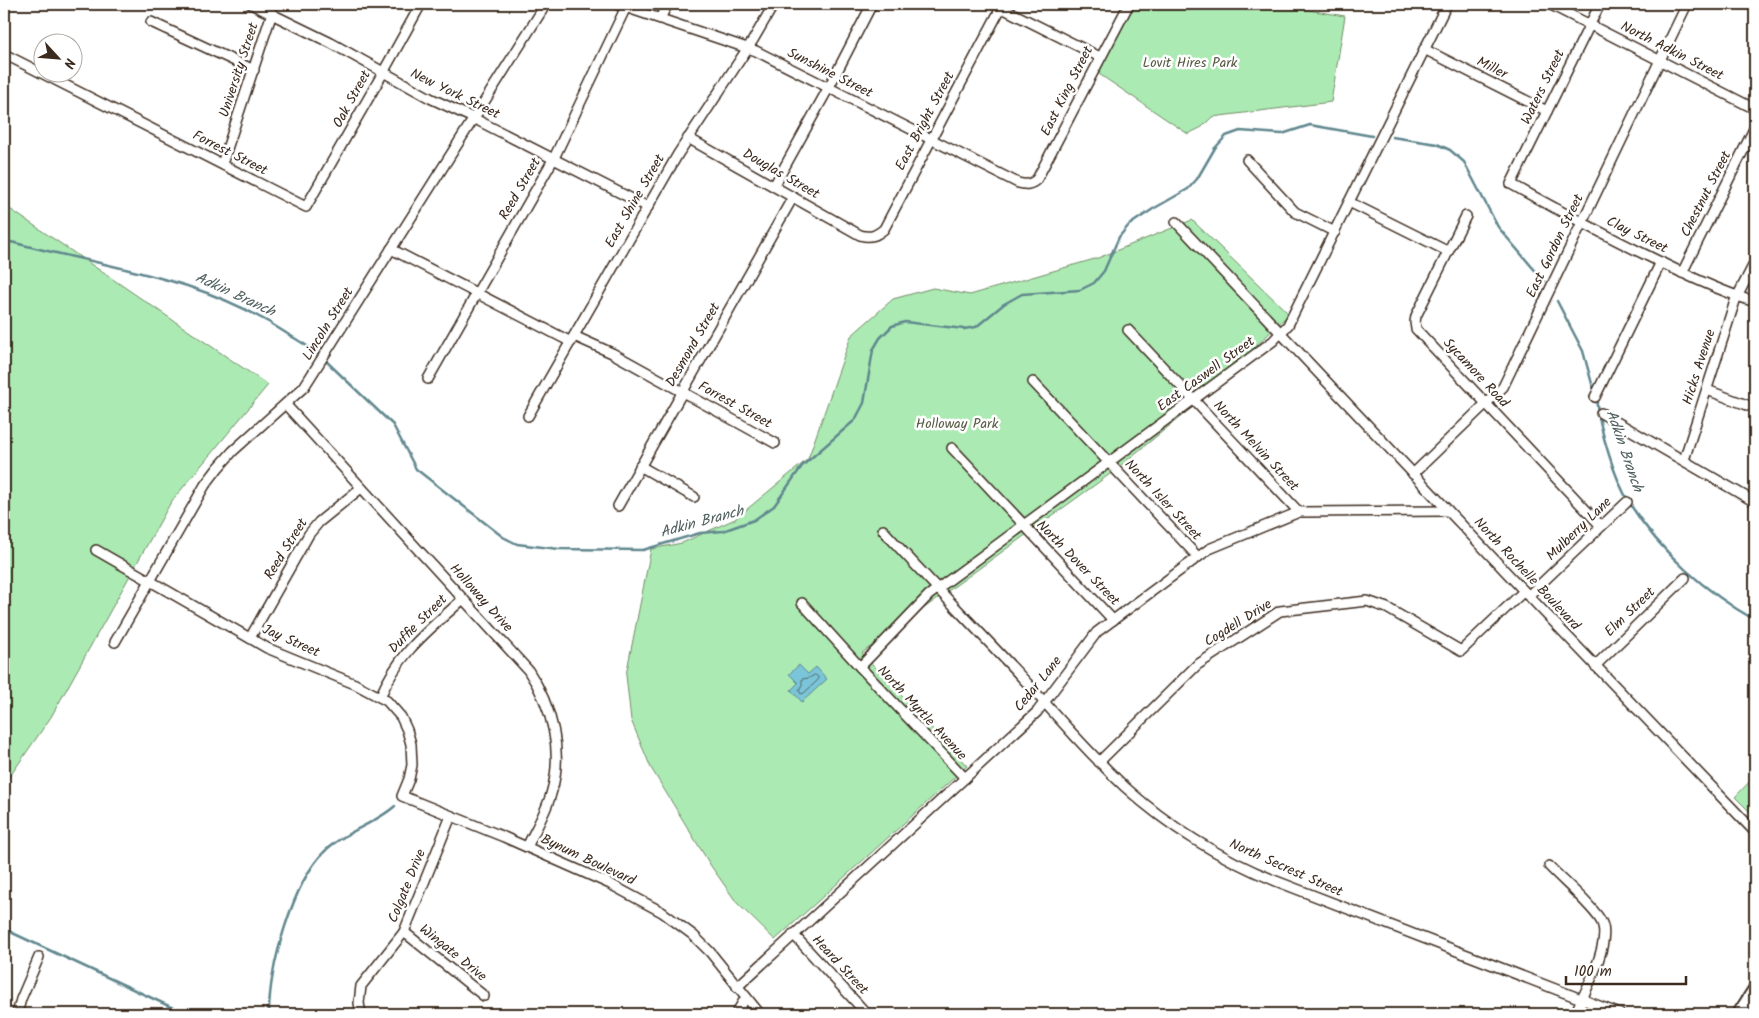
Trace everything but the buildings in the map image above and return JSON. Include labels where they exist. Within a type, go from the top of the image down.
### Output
[{"type":"street","name":"New York Street","points":[[251,4],[331,43],[430,98],[554,158],[648,207]]},
{"type":"street","name":"Oak Street","points":[[306,207],[421,4]]},
{"type":"street","name":"Lincoln Street","points":[[115,642],[206,485],[218,468],[233,451],[304,387],[323,360],[546,4]]},
{"type":"street","name":"Sunshine Street","points":[[616,4],[748,48],[1018,183],[1025,184]]},
{"type":"street","points":[[660,18],[668,4]]},
{"type":"street","name":"East Shine Street","points":[[528,416],[688,138],[748,48],[774,4]]},
{"type":"street","points":[[774,186],[872,4]]},
{"type":"street","name":"East King Street","points":[[1025,184],[1032,183],[1037,179],[1128,4]]},
{"type":"street","name":"East Caswell Street","points":[[860,668],[929,595],[1273,341],[1281,333],[1288,325],[1335,232],[1447,4]]},
{"type":"street","name":"North Adkin Street","points":[[1549,4],[1755,110]]},
{"type":"street","name":"Waters Street","points":[[1511,184],[1600,4]]},
{"type":"street","name":"East Gordon Street","points":[[1413,474],[1503,387],[1687,4]]},
{"type":"street","points":[[999,5],[1100,57]]},
{"type":"street","name":"East Bright Street","points":[[860,235],[867,237],[877,235],[884,229],[999,5]]},
{"type":"street","name":"Reed Street","points":[[428,379],[554,158],[626,7]]},
{"type":"street","name":"University Street","points":[[222,164],[272,13]]},
{"type":"street","points":[[151,22],[254,70]]},
{"type":"street","name":"Miller","points":[[1424,49],[1547,111]]},
{"type":"street","name":"Forrest Street","points":[[4,54],[306,207]]},
{"type":"street","name":"Chestnut Street","points":[[1682,273],[1755,127]]},
{"type":"street","name":"Douglas Street","points":[[688,138],[860,235]]},
{"type":"street","points":[[1247,160],[1295,212],[1335,232]]},
{"type":"street","name":"Clay Street","points":[[1511,184],[1582,223],[1682,273],[1755,302]]},
{"type":"street","name":"Desmond Street","points":[[618,506],[793,197]]},
{"type":"street","points":[[1349,202],[1447,251]]},
{"type":"street","name":"Sycamore Road","points":[[1466,216],[1447,251],[1414,322],[1416,329],[1601,526]]},
{"type":"street","name":"North Rochelle Boulevard","points":[[1176,222],[1526,594],[1755,832]]},
{"type":"street","name":"Forrest Street","points":[[391,249],[572,339],[612,353],[775,443]]},
{"type":"street","points":[[1595,397],[1661,262]]},
{"type":"street","name":"Hicks Avenue","points":[[1684,460],[1737,296],[1755,262]]},
{"type":"street","name":"North Melvin Street","points":[[1128,330],[1299,512]]},
{"type":"street","name":"North Isler Street","points":[[1033,382],[1198,557]]},
{"type":"street","points":[[1707,390],[1755,408]]},
{"type":"street","name":"Holloway Drive","points":[[286,405],[528,670],[542,694],[552,721],[556,759],[551,797],[527,847]]},
{"type":"street","points":[[1601,413],[1755,502]]},
{"type":"street","name":"North Dover Street","points":[[952,448],[1113,620]]},
{"type":"street","points":[[640,466],[694,497]]},
{"type":"street","name":"Reed Street","points":[[250,638],[310,534],[319,522],[361,488]]},
{"type":"street","name":"Mulberry Lane","points":[[1474,639],[1627,502]]},
{"type":"street","name":"Cedar Lane","points":[[737,986],[1037,712],[1097,632],[1209,549],[1299,512],[1448,511]]},
{"type":"street","name":"North Secrest Street","points":[[883,530],[1100,762],[1126,788],[1163,818],[1240,864],[1322,900],[1620,1014]]},
{"type":"street","name":"Jay Street","points":[[96,550],[278,653],[339,677],[380,697],[392,706],[401,717],[411,744],[412,765],[402,796]]},
{"type":"street","name":"Elm Street","points":[[1595,666],[1685,578]]},
{"type":"street","name":"Duffie Street","points":[[380,697],[393,671],[408,650],[463,599]]},
{"type":"street","name":"Cogdell Drive","points":[[1100,762],[1197,665],[1280,611],[1367,601],[1387,608],[1461,651],[1474,639]]},
{"type":"street","name":"North Myrtle Avenue","points":[[802,603],[860,668],[965,778]]},
{"type":"street","name":"Bynum Boulevard","points":[[402,796],[527,847],[646,902],[693,935],[710,952],[737,986]]},
{"type":"street","name":"Colgate Drive","points":[[361,1014],[359,1003],[361,986],[404,932],[451,816]]},
{"type":"street","points":[[1548,866],[1598,916],[1604,930],[1602,946],[1587,990],[1575,1014]]},
{"type":"street","name":"Wingate Drive","points":[[404,932],[484,996]]},
{"type":"street","name":"Heard Street","points":[[793,934],[867,1014]]},
{"type":"street","points":[[17,1014],[21,999],[40,957]]},
{"type":"street","points":[[737,986],[760,1014]]},
{"type":"street","points":[[1739,1014],[1755,989]]},
{"type":"street","points":[[736,1014],[746,997]]},
{"type":"green space","name":"Lovit Hires Park","points":[[1131,4],[1245,4],[1254,10],[1258,4],[1271,4],[1345,16],[1331,102],[1212,117],[1202,127],[1188,134],[1093,70]]},
{"type":"green space","points":[[4,205],[268,385],[171,502],[51,717],[8,779],[4,791]]},
{"type":"green space","name":"Holloway Park","points":[[1192,220],[1289,314],[1200,401],[1110,474],[862,653],[967,766],[775,940],[737,903],[711,866],[651,768],[631,720],[626,675],[651,549],[682,543],[735,519],[808,459],[851,336],[893,299],[933,288],[970,295],[1098,258]]},
{"type":"green space","points":[[1755,776],[1755,817],[1735,797]]},
{"type":"water","points":[[799,665],[808,674],[816,667],[827,679],[802,702],[791,690],[798,683],[789,674]]},
{"type":"waterway","name":"Adkin Branch","points":[[325,360],[393,425],[416,469],[503,537],[517,544],[559,549],[643,550],[700,533],[723,531],[754,520],[774,506],[802,466],[855,420],[864,403],[873,350],[880,338],[892,326],[905,322],[964,329],[976,327],[1004,304],[1022,294],[1080,290],[1094,283],[1104,271],[1119,237],[1129,225],[1188,189],[1197,179],[1215,148],[1226,136],[1240,131],[1282,134],[1310,125],[1372,136]]},
{"type":"waterway","name":"Adkin Branch","points":[[1392,137],[1437,144],[1450,150],[1464,162],[1498,227],[1544,281]]},
{"type":"waterway","name":"Adkin Branch","points":[[4,240],[185,285],[253,313],[304,344],[321,357]]},
{"type":"waterway","name":"Adkin Branch","points":[[1557,301],[1583,351],[1594,391]]},
{"type":"waterway","name":"Adkin Branch","points":[[1596,399],[1604,439],[1613,468],[1624,493],[1642,522],[1670,555],[1702,584],[1755,620]]},
{"type":"waterway","points":[[269,1014],[270,995],[278,951],[293,905],[313,865],[325,851],[341,838],[378,818],[395,806]]},
{"type":"waterway","points":[[4,929],[186,1014]]}]
